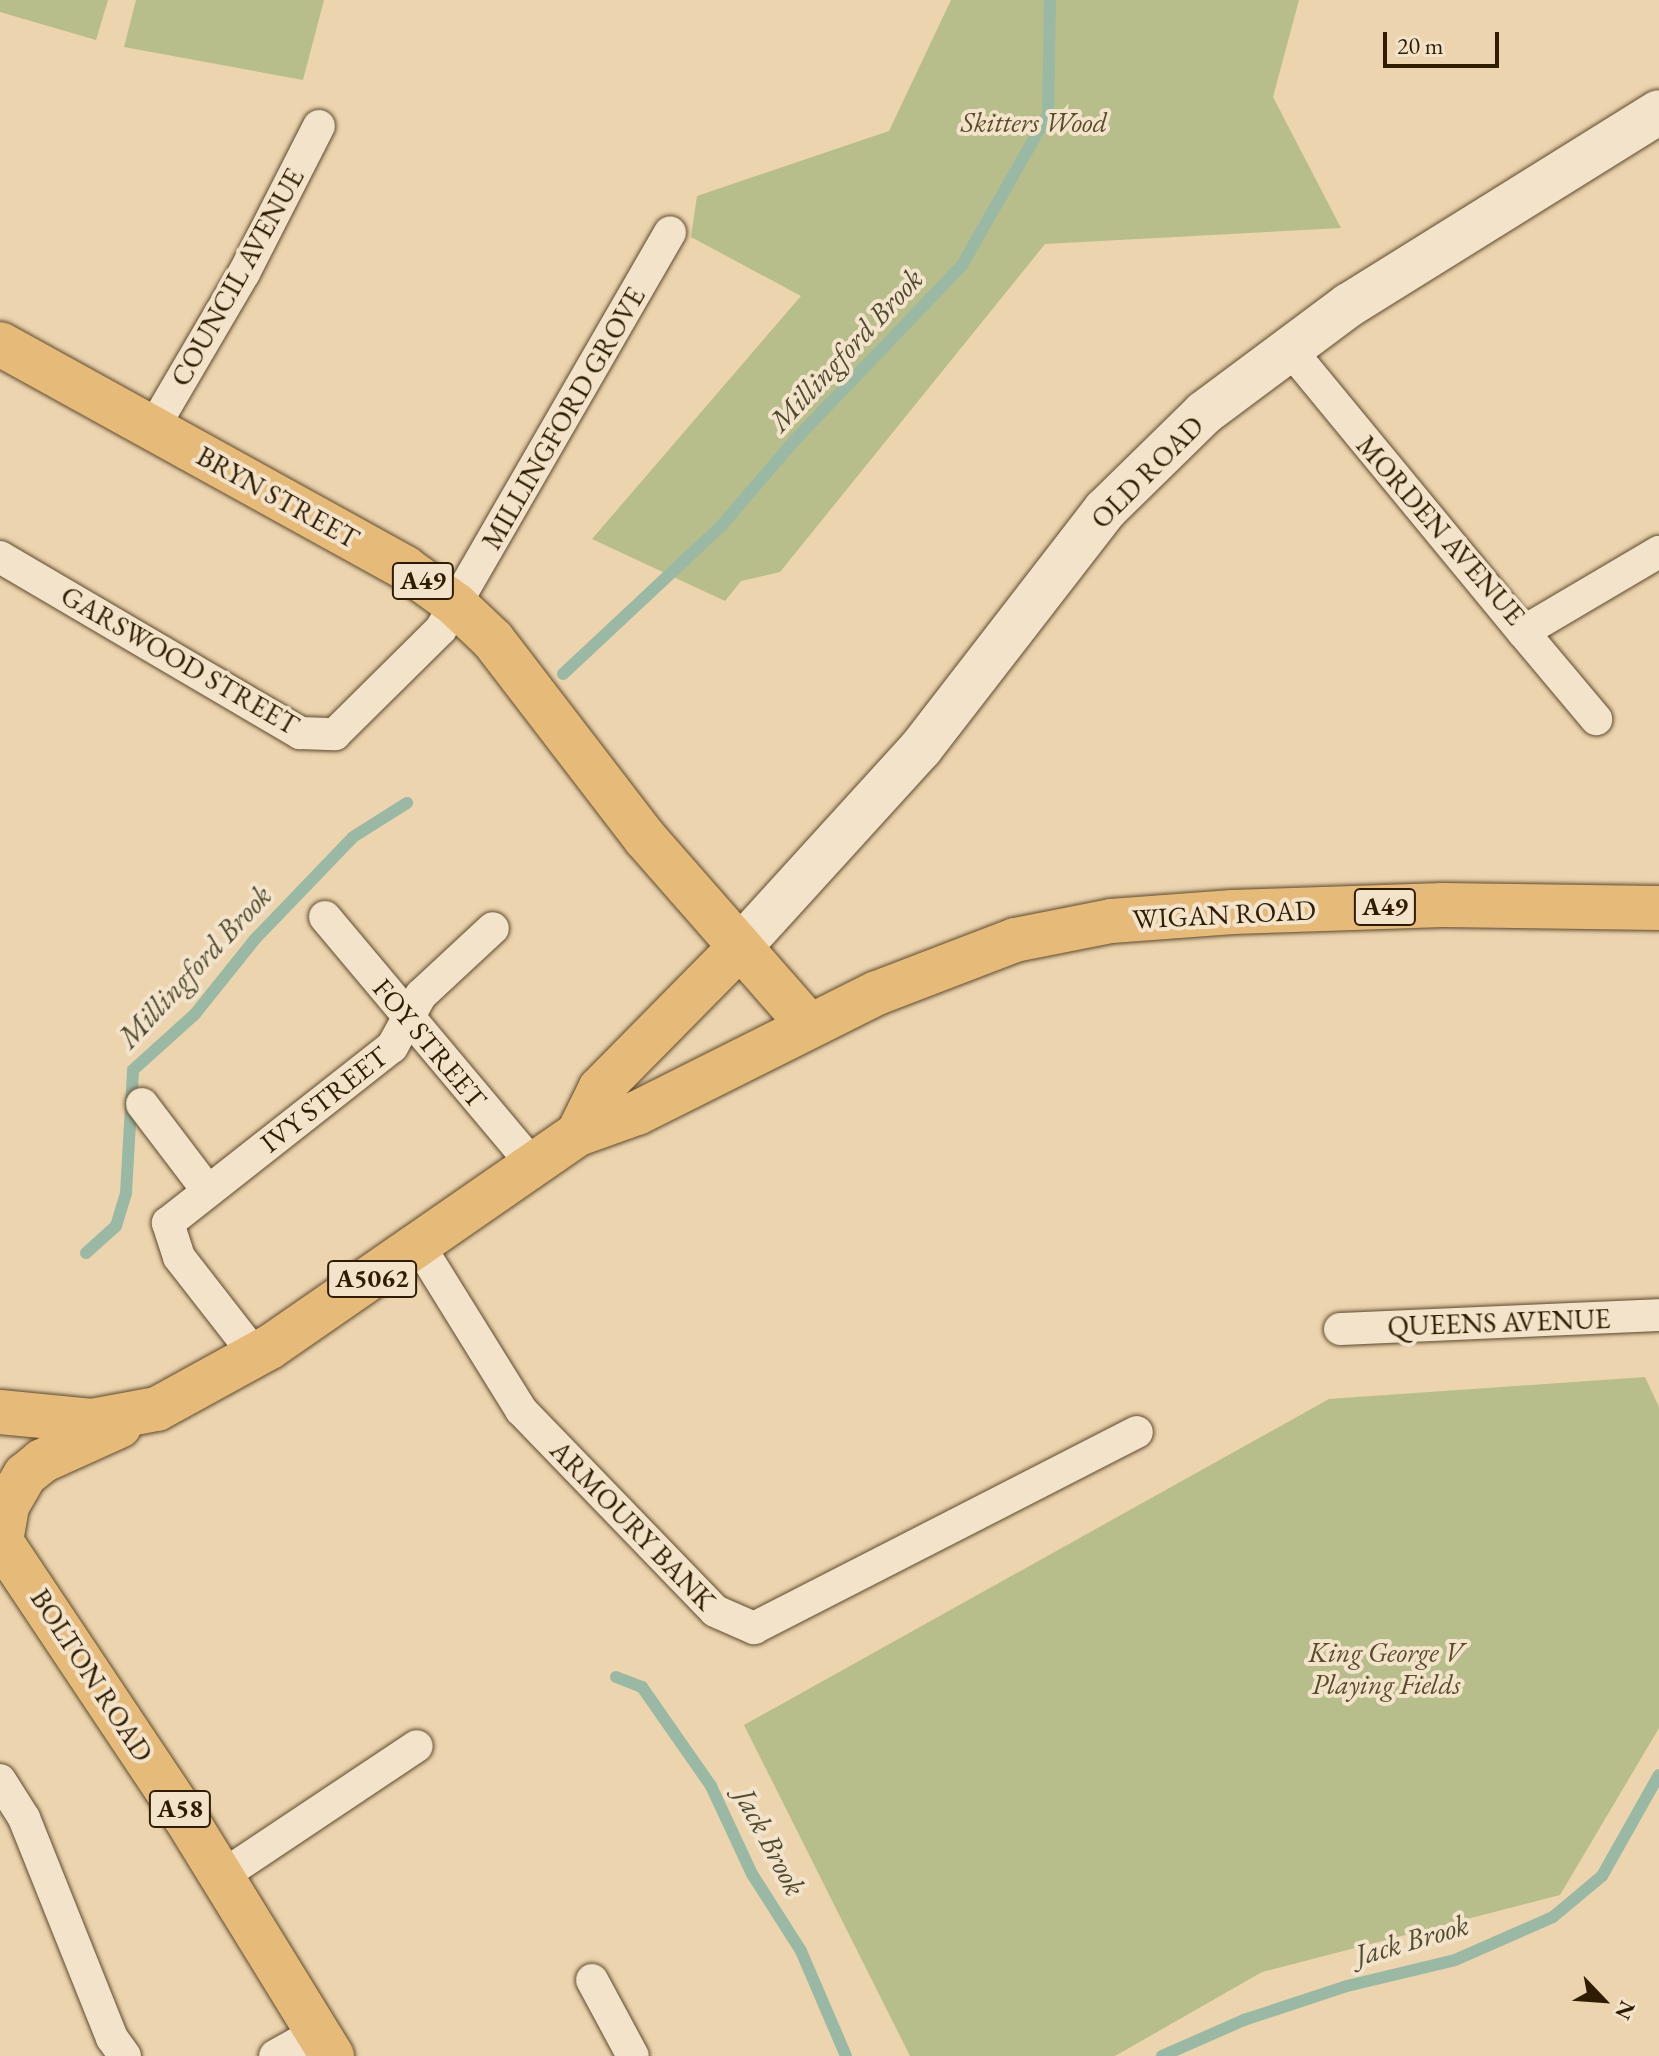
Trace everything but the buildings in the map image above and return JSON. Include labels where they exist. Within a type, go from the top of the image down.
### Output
[{"type":"main road","name":"BRYN STREET","points":[[0,344],[405,568],[455,604],[493,640],[645,838],[739,948]]},
{"type":"main road","name":"WIGAN ROAD","points":[[0,1412],[92,1421],[157,1409],[256,1356],[420,1247],[578,1134],[637,1113],[808,1024],[925,972],[1015,940],[1111,921],[1443,905],[1659,908]]},
{"type":"main road","name":"A49","points":[[739,948],[808,1024]]},
{"type":"main road","name":"WIGAN ROAD","points":[[578,1134],[600,1089],[739,948]]},
{"type":"main road","name":"A5062","points":[[5,1558],[7,1506],[25,1475],[42,1461],[157,1409]]},
{"type":"main road","name":"BOLTON ROAD","points":[[5,1558],[222,1876],[325,2044]]},
{"type":"street","name":"OLD ROAD","points":[[739,948],[921,748],[1105,510],[1204,413],[1288,347],[1659,112]]},
{"type":"street","name":"COUNCIL AVENUE","points":[[153,428],[244,273],[319,126]]},
{"type":"street","name":"MILLINGFORD GROVE","points":[[455,604],[670,232]]},
{"type":"street","name":"MORDEN AVENUE","points":[[1288,347],[1523,632],[1659,552]]},
{"type":"street","name":"GARSWOOD STREET","points":[[0,557],[300,733],[335,734],[441,629],[455,604]]},
{"type":"street","points":[[1523,632],[1596,719]]},
{"type":"street","name":"FOY STREET","points":[[325,917],[535,1167]]},
{"type":"street","name":"IVY STREET","points":[[256,1356],[179,1257],[168,1223],[392,1047],[421,995],[493,928]]},
{"type":"street","points":[[142,1104],[208,1191]]},
{"type":"street","name":"ARMOURY BANK","points":[[420,1247],[521,1410],[715,1611],[754,1628],[1137,1432]]},
{"type":"street","name":"QUEENS AVENUE","points":[[1340,1329],[1659,1315]]},
{"type":"street","points":[[222,1876],[417,1746]]},
{"type":"street","points":[[0,1780],[24,1818],[112,2038],[125,2056]]},
{"type":"street","points":[[592,1980],[633,2056]]},
{"type":"street","points":[[275,2056],[325,2044]]},
{"type":"green space","points":[[0,0],[108,0],[96,40],[0,12]]},
{"type":"green space","points":[[136,0],[324,0],[303,80],[124,47]]},
{"type":"green space","name":"Skitters Wood","points":[[951,0],[1299,0],[1273,97],[1341,228],[1045,244],[780,572],[741,581],[725,601],[592,539],[801,296],[691,237],[697,196],[889,131]]},
{"type":"green space","name":"King George V Playing Fields","points":[[1645,1377],[1659,1407],[1659,1728],[1560,1895],[1262,1972],[1115,2056],[910,2056],[744,1725],[1329,1399]]},
{"type":"waterway","name":"Millingford Brook","points":[[563,674],[722,525],[794,441],[962,265],[1048,114],[1050,0]]},
{"type":"waterway","name":"Millingford Brook","points":[[86,1253],[116,1226],[126,1193],[133,1070],[195,1014],[255,939],[353,837],[407,803]]},
{"type":"waterway","name":"Jack Brook","points":[[616,1677],[642,1687],[711,1786],[752,1874],[801,1951],[846,2056]]},
{"type":"waterway","name":"Jack Brook","points":[[1162,2056],[1244,2020],[1347,1986],[1455,1960],[1553,1917],[1602,1876],[1659,1775]]}]
